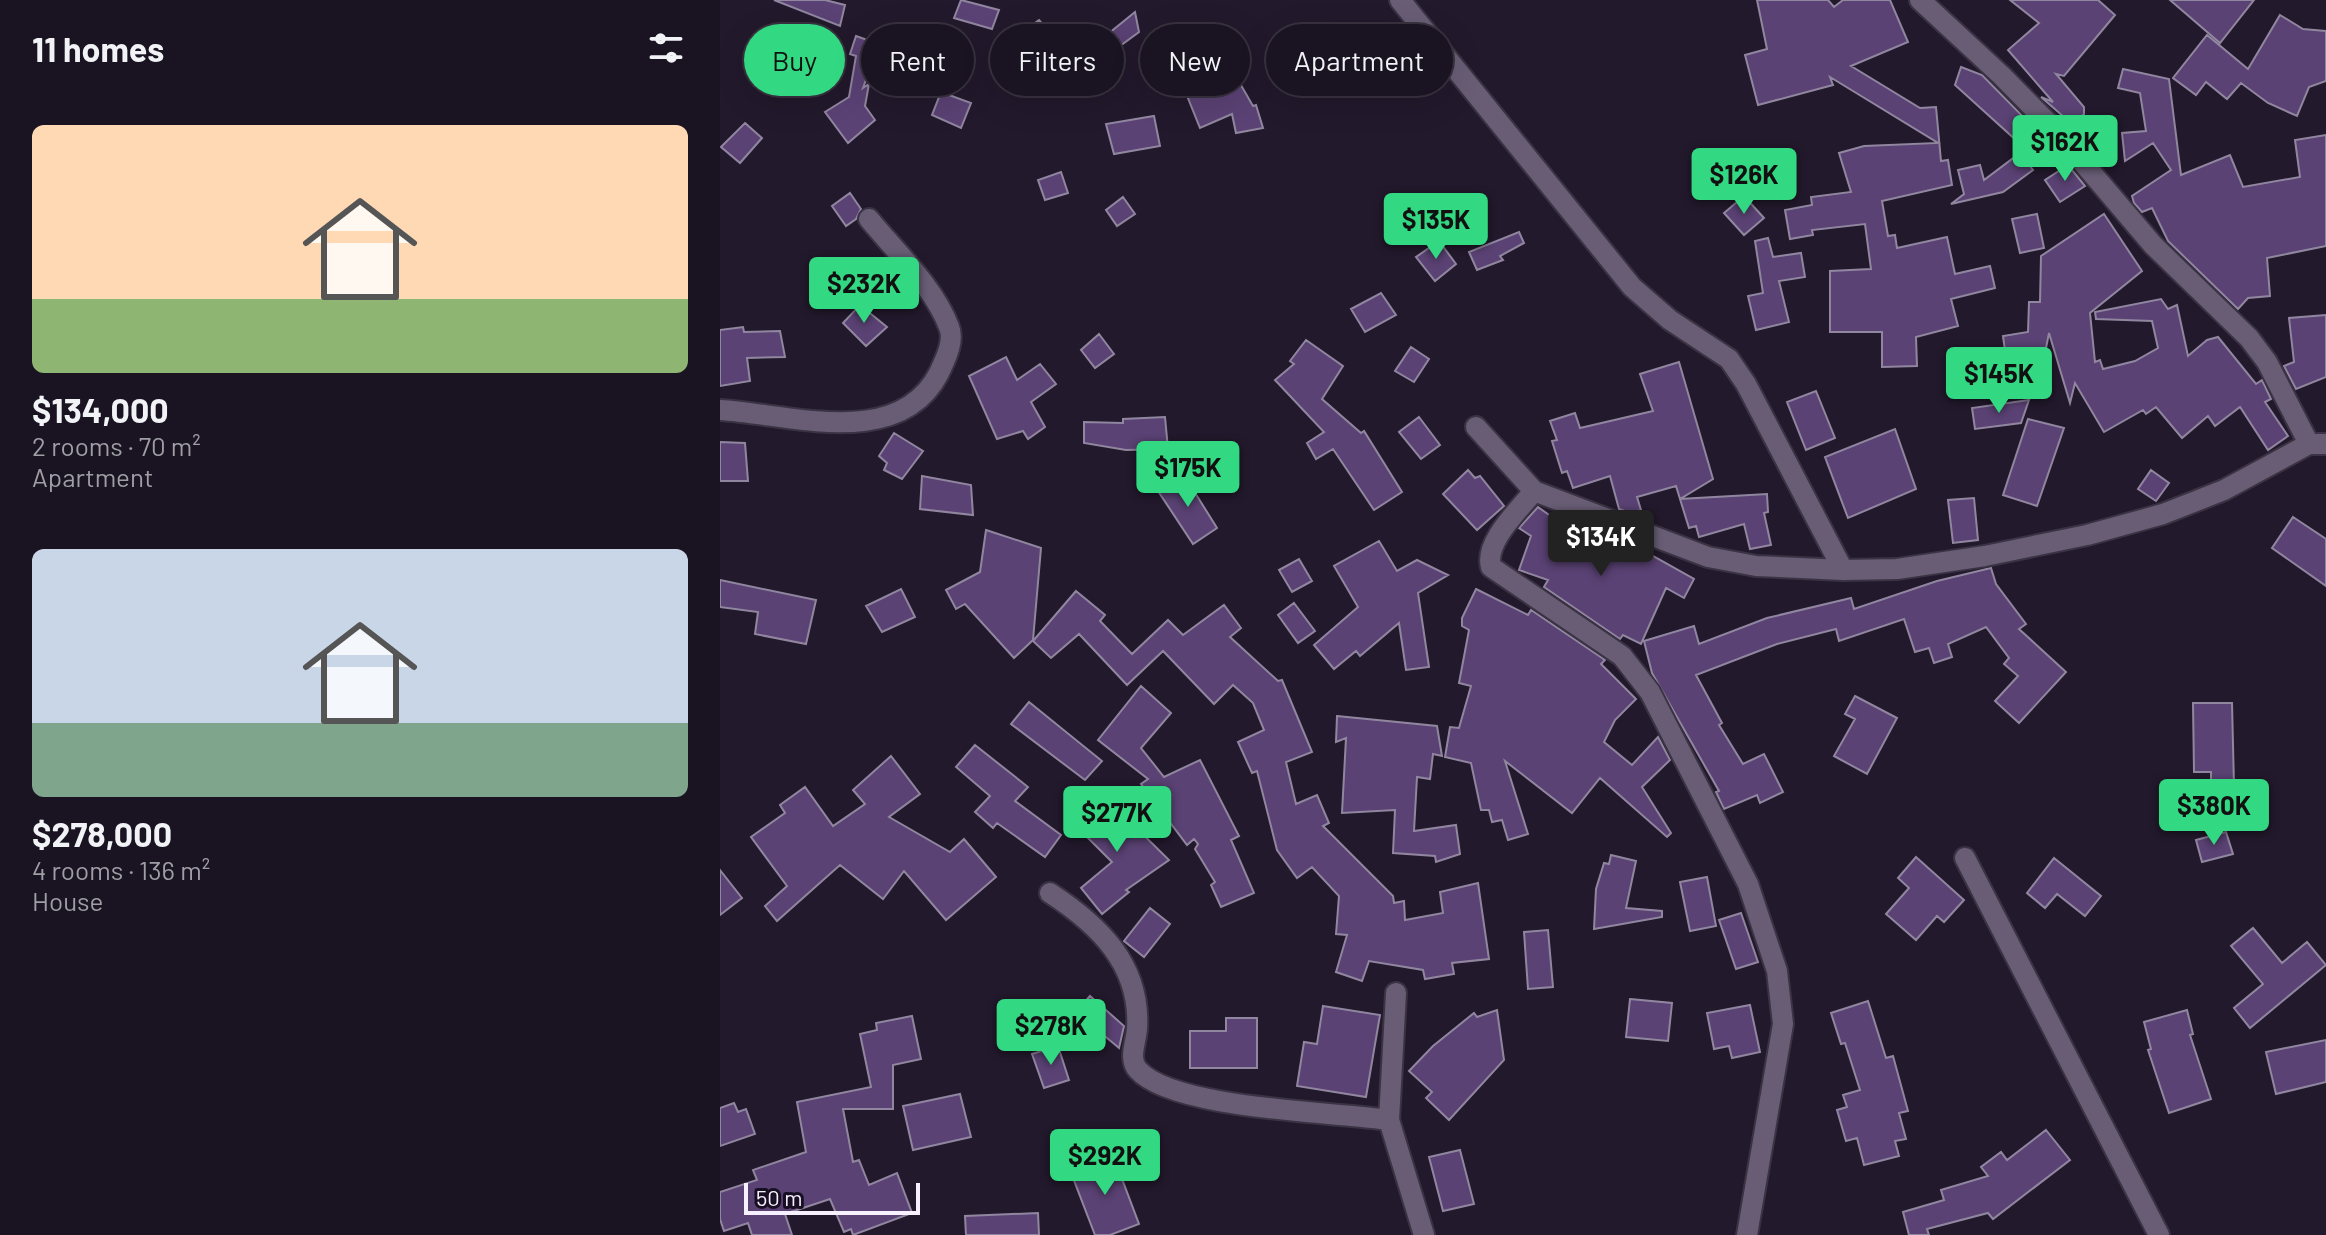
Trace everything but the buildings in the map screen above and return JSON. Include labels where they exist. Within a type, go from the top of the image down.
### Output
[{"type":"street","points":[[1400,0],[1632,287],[1670,320],[1729,359],[1746,384],[1843,570]]},
{"type":"street","points":[[1476,427],[1534,491],[1708,557],[1756,566],[1843,570],[1897,569],[2087,535],[2163,514],[2212,495],[2318,444],[2249,338],[2153,245],[2034,109],[1920,0]]},
{"type":"street","points":[[720,410],[849,422],[884,419],[911,406],[932,386],[947,358],[951,331],[939,306],[869,219]]},
{"type":"street","points":[[1534,491],[1494,544],[1488,557],[1491,567],[1622,656],[1650,692],[1748,884],[1777,971],[1781,1037],[1747,1235]]},
{"type":"street","points":[[1965,858],[2159,1235]]},
{"type":"street","points":[[1050,893],[1087,917],[1107,936],[1124,964],[1137,1010],[1132,1058],[1137,1070],[1153,1081],[1192,1095],[1236,1103],[1389,1120]]},
{"type":"street","points":[[1396,993],[1389,1120],[1424,1235]]}]
